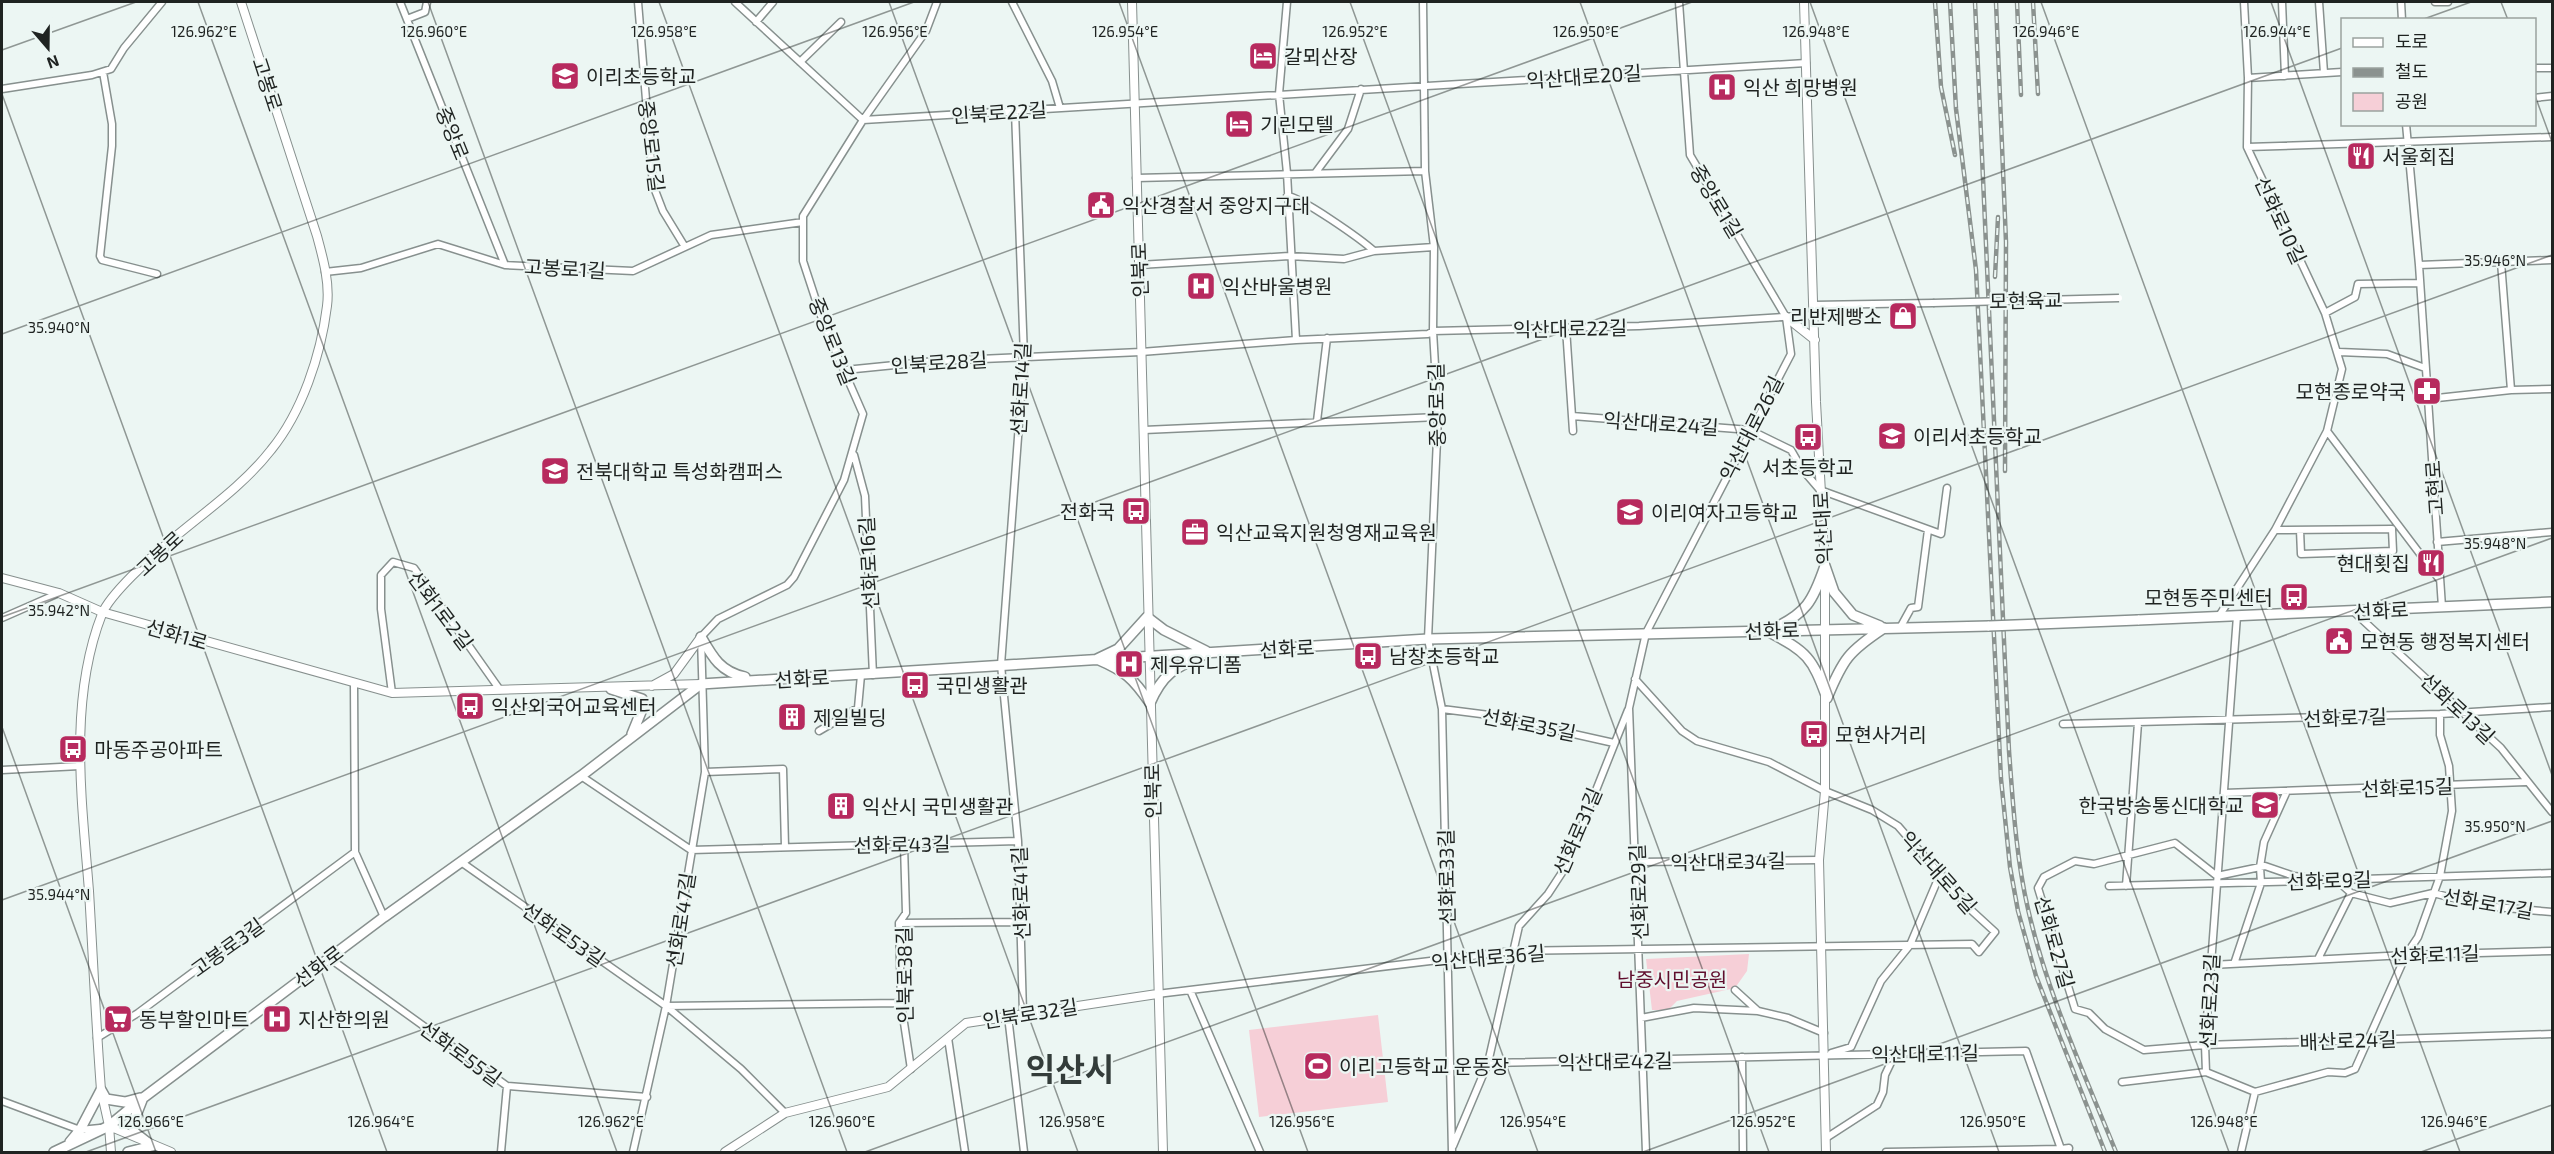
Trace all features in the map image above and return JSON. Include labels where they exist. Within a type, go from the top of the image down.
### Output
[{"type":"main road","points":[[1825,566],[1834,592],[1853,615],[1885,628]]},
{"type":"main road","points":[[1767,631],[1796,618],[1815,596],[1825,566]]},
{"type":"main road","name":"선화로","points":[[53,1152],[109,1126],[329,958],[581,776],[632,734],[701,684],[1428,639],[1824,628],[1989,626],[2553,602]]},
{"type":"main road","points":[[1097,659],[1118,649],[1147,617],[1164,630],[1208,652]]},
{"type":"main road","points":[[1827,698],[1841,663],[1858,645],[1885,628]]},
{"type":"main road","points":[[1767,631],[1797,646],[1815,664],[1827,698]]},
{"type":"main road","points":[[701,637],[720,666],[730,674],[756,680]]},
{"type":"main road","points":[[1097,659],[1128,675],[1150,703],[1158,684],[1171,670],[1208,652]]},
{"type":"main road","points":[[611,689],[642,699],[644,707],[632,734]]},
{"type":"main road","points":[[53,1152],[73,1140],[100,1090],[106,1099],[114,1102],[143,1098],[133,1123],[134,1132],[152,1146]]},
{"type":"main road","points":[[129,1152],[152,1146]]},
{"type":"street","points":[[2,89],[111,69],[124,48],[162,2]]},
{"type":"street","name":"고봉로","points":[[111,1152],[109,1126],[100,1090],[80,766],[84,688],[102,612],[148,561],[240,482],[270,452],[283,434],[303,395],[318,347],[327,304],[325,272],[317,236],[242,2]]},
{"type":"street","name":"중앙로","points":[[399,2],[505,265]]},
{"type":"street","points":[[407,19],[425,12],[427,2]]},
{"type":"street","name":"중앙로15길","points":[[638,2],[653,185],[663,211],[686,247]]},
{"type":"street","points":[[735,2],[862,120]]},
{"type":"street","points":[[756,22],[774,2]]},
{"type":"street","name":"중앙로13길","points":[[701,637],[718,619],[787,585],[844,480],[854,453],[863,414],[824,325],[803,261],[803,216],[862,120],[926,31],[937,2]]},
{"type":"street","points":[[1012,2],[1052,81],[1060,108]]},
{"type":"street","name":"인북로","points":[[1132,2],[1163,1152]]},
{"type":"street","points":[[1287,2],[1279,94],[1287,173],[1289,256],[1296,340]]},
{"type":"street","name":"중앙로5길","points":[[1423,2],[1425,171],[1434,247],[1433,330],[1438,417],[1428,639]]},
{"type":"street","name":"중앙로1길","points":[[1679,2],[1682,69],[1690,155],[1786,316]]},
{"type":"street","name":"익산대로","points":[[1804,2],[1820,490],[1825,566],[1824,628],[1827,698],[1825,791],[1819,860],[1826,1152]]},
{"type":"street","name":"선화로10길","points":[[2219,616],[2275,530],[2327,431],[2342,369],[2339,352],[2325,313],[2247,147],[2248,78],[2244,2]]},
{"type":"street","points":[[2282,2],[2285,76]]},
{"type":"street","points":[[2319,2],[2324,73]]},
{"type":"street","points":[[2401,2],[2402,18]]},
{"type":"street","points":[[2435,2],[2448,2]]},
{"type":"street","points":[[800,62],[841,21]]},
{"type":"street","name":"익산대로20길","points":[[1136,103],[1806,63]]},
{"type":"street","points":[[2536,68],[2553,68]]},
{"type":"street","points":[[103,72],[112,124],[112,146],[100,256],[102,260],[157,274]]},
{"type":"street","points":[[2248,78],[2341,72]]},
{"type":"street","points":[[1316,172],[1348,129],[1362,89]]},
{"type":"street","points":[[2536,98],[2553,96]]},
{"type":"street","name":"인북로22길","points":[[862,120],[1136,103]]},
{"type":"street","name":"선화로14길","points":[[1001,665],[1024,357],[1015,111]]},
{"type":"street","name":"고현로","points":[[2406,126],[2419,265],[2442,607]]},
{"type":"street","points":[[2247,147],[2553,137]]},
{"type":"street","points":[[1136,178],[1425,171]]},
{"type":"street","points":[[1287,196],[1295,196],[1330,221],[1355,234],[1374,251]]},
{"type":"street","name":"고봉로1길","points":[[325,272],[361,268],[438,244],[505,265],[633,271],[711,235],[803,222]]},
{"type":"street","points":[[1139,265],[1289,256],[1344,259],[1374,251],[1434,247]]},
{"type":"street","points":[[2419,265],[2553,260]]},
{"type":"street","points":[[2501,262],[2511,390]]},
{"type":"street","points":[[2325,313],[2355,297],[2358,284],[2420,283]]},
{"type":"street","name":"모현육교","points":[[1814,305],[2119,298]]},
{"type":"street","name":"익산대로22길","points":[[1141,352],[1327,338],[1428,334],[1433,330],[1566,328],[1814,315]]},
{"type":"street","points":[[1786,316],[1815,340]]},
{"type":"street","name":"익산대로26길","points":[[1646,633],[1791,354],[1786,316]]},
{"type":"street","points":[[1566,328],[1573,431]]},
{"type":"street","points":[[1317,421],[1327,338]]},
{"type":"street","name":"인북로28길","points":[[844,370],[1024,357],[1141,352]]},
{"type":"street","points":[[2339,352],[2387,354],[2425,368]]},
{"type":"street","points":[[2428,399],[2511,390],[2553,389]]},
{"type":"street","name":"익산대로24길","points":[[1572,416],[1750,430]]},
{"type":"street","points":[[1144,430],[1438,417]]},
{"type":"street","points":[[1750,430],[1791,450],[1802,469],[1820,490],[1941,534],[1947,488]]},
{"type":"street","points":[[2327,431],[2439,580]]},
{"type":"street","name":"선화로16길","points":[[854,453],[865,496],[873,675]]},
{"type":"street","points":[[2275,530],[2392,529],[2393,551],[2301,554],[2300,530]]},
{"type":"street","points":[[1900,628],[1911,608],[1918,607],[1928,530]]},
{"type":"street","points":[[2437,542],[2553,532]]},
{"type":"street","name":"선화1로2길","points":[[392,693],[381,609],[381,575],[393,562],[414,568],[500,690]]},
{"type":"street","name":"선화1로","points":[[2,578],[59,593],[102,612],[392,693],[611,689],[701,684]]},
{"type":"street","points":[[2,618],[59,593]]},
{"type":"street","name":"선화로13길","points":[[2355,612],[2501,748],[2526,782],[2553,812]]},
{"type":"street","name":"선화로23길","points":[[2236,616],[2205,1045],[2206,1072],[2255,1092]]},
{"type":"street","name":"선화로29길","points":[[1646,633],[1629,708],[1637,862],[1646,1152]]},
{"type":"street","points":[[701,637],[701,684]]},
{"type":"street","points":[[650,687],[674,674],[701,637]]},
{"type":"street","name":"선화로33길","points":[[1428,639],[1442,710],[1451,1152]]},
{"type":"street","name":"선화로41길","points":[[1001,665],[1018,841],[1023,1013]]},
{"type":"street","points":[[819,731],[858,708],[861,675]]},
{"type":"street","name":"익산대로5길","points":[[1635,679],[1682,731],[1697,741],[1769,762],[1825,791],[1872,810],[1898,826],[1941,872],[1971,910],[1995,932],[1979,952]]},
{"type":"street","points":[[354,684],[355,852],[384,917]]},
{"type":"street","name":"선화로47길","points":[[633,1152],[666,1006],[705,772],[701,684]]},
{"type":"street","name":"선화로7길","points":[[2063,724],[2440,714],[2553,706]]},
{"type":"street","name":"선화로31길","points":[[1451,1152],[1488,1063],[1519,926],[1548,894],[1565,867],[1629,708]]},
{"type":"street","name":"선화로35길","points":[[1442,710],[1508,718],[1614,742]]},
{"type":"street","points":[[2241,1152],[2255,1092],[2328,1072],[2346,1073],[2355,1069],[2406,955],[2418,937],[2440,876],[2452,811],[2452,786],[2440,735],[2440,714]]},
{"type":"street","points":[[2126,886],[2138,723]]},
{"type":"street","points":[[2,770],[80,766]]},
{"type":"street","points":[[705,772],[783,769],[785,847]]},
{"type":"street","points":[[581,776],[691,850]]},
{"type":"street","name":"선화로15길","points":[[2224,793],[2526,782]]},
{"type":"street","points":[[2234,964],[2261,883],[2260,867],[2264,842],[2287,791]]},
{"type":"street","name":"선화로43길","points":[[691,850],[1018,841]]},
{"type":"street","name":"선화로27길","points":[[2144,1050],[2105,1029],[2089,1013],[2075,1009],[2038,888],[2044,877],[2074,861],[2094,864],[2175,843],[2217,876]]},
{"type":"street","name":"인북로38길","points":[[904,845],[906,914],[899,923],[901,1003],[912,1070]]},
{"type":"street","name":"고봉로3길","points":[[97,1038],[138,1012],[355,852]]},
{"type":"street","name":"익산대로34길","points":[[1637,862],[1819,860]]},
{"type":"street","name":"선화로53길","points":[[461,862],[666,1006],[741,1069],[785,1113]]},
{"type":"street","name":"선화로17길","points":[[2217,876],[2265,866],[2294,876],[2326,880],[2342,885],[2351,893],[2390,903],[2433,893],[2484,906],[2553,912]]},
{"type":"street","points":[[1824,1055],[1851,1047],[1881,981],[1910,945],[1941,872]]},
{"type":"street","points":[[2440,876],[2553,873]]},
{"type":"street","name":"선화로9길","points":[[2217,885],[2440,876]]},
{"type":"street","points":[[2109,886],[2217,885]]},
{"type":"street","points":[[2318,959],[2351,893]]},
{"type":"street","points":[[899,923],[1022,922]]},
{"type":"street","name":"익산대로36길","points":[[1157,994],[1513,951],[1640,951],[1714,947],[1972,944],[1979,952]]},
{"type":"street","name":"선화로11길","points":[[2211,965],[2406,955],[2553,951]]},
{"type":"street","name":"선화로55길","points":[[329,958],[507,1086],[647,1097]]},
{"type":"street","points":[[1190,990],[1260,1152]]},
{"type":"street","points":[[1735,990],[1758,1011]]},
{"type":"street","name":"인북로32길","points":[[725,1152],[785,1113],[888,1087],[912,1070],[966,1023],[1157,994]]},
{"type":"street","points":[[666,1006],[901,1003]]},
{"type":"street","points":[[1641,1018],[1694,1008],[1758,1011],[1788,1018],[1824,1033]]},
{"type":"street","points":[[1008,1016],[1024,1152]]},
{"type":"street","name":"배산로24길","points":[[2144,1050],[2205,1045],[2553,1034]]},
{"type":"street","points":[[948,1038],[965,1152]]},
{"type":"street","name":"익산대로11길","points":[[1824,1055],[2026,1051],[2064,1151]]},
{"type":"street","points":[[1826,1138],[1877,1105],[1883,1092],[1885,1075],[1895,1054]]},
{"type":"street","name":"익산대로42길","points":[[1488,1063],[1824,1055]]},
{"type":"street","points":[[1742,1057],[1743,1152]]},
{"type":"street","points":[[2122,1082],[2206,1072]]},
{"type":"street","points":[[501,1152],[507,1086]]},
{"type":"street","points":[[2,1101],[80,1130],[109,1126],[152,1146],[171,1152]]},
{"type":"street","points":[[1886,1152],[2064,1151]]},
{"type":"green space","name":"남중시민공원","points":[[1749,954],[1747,971],[1735,988],[1677,1001],[1668,1010],[1652,1010],[1646,959]]},
{"type":"green space","name":"이리고등학교 운동장","points":[[1378,1015],[1388,1102],[1259,1117],[1249,1030]]},
{"type":"railway","points":[[1935,2],[1941,87],[1955,155]]},
{"type":"railway","points":[[1950,2],[1956,109],[1976,270],[2001,779],[2010,867],[2018,911],[2036,976],[2105,1152]]},
{"type":"railway","points":[[1975,2],[2009,751],[2018,850],[2028,909],[2045,971],[2116,1152]]},
{"type":"railway","points":[[1996,2],[2006,242],[2005,471]]},
{"type":"railway","points":[[2017,2],[2021,95]]},
{"type":"railway","points":[[2033,2],[2038,94]]},
{"type":"railway","points":[[1995,277],[1998,217]]},
{"type":"place","name":"갈뫼산장","points":[[1263,56]]},
{"type":"place","name":"이리초등학교","points":[[565,76]]},
{"type":"place","name":"익산 희망병원","points":[[1722,87]]},
{"type":"place","name":"기린모텔","points":[[1239,124]]},
{"type":"place","name":"서울회집","points":[[2361,156]]},
{"type":"place","name":"익산경찰서 중앙지구대","points":[[1101,205]]},
{"type":"place","name":"익산바울병원","points":[[1201,286]]},
{"type":"place","name":"리반제빵소","points":[[1903,316]]},
{"type":"place","name":"모현종로약국","points":[[2427,391]]},
{"type":"place","name":"이리서초등학교","points":[[1892,436]]},
{"type":"place","name":"서초등학교","points":[[1808,437]]},
{"type":"place","name":"전북대학교 특성화캠퍼스","points":[[555,471]]},
{"type":"place","name":"전화국","points":[[1136,511]]},
{"type":"place","name":"이리여자고등학교","points":[[1630,512]]},
{"type":"place","name":"익산교육지원청영재교육원","points":[[1195,532]]},
{"type":"place","name":"현대횟집","points":[[2431,563]]},
{"type":"place","name":"모현동주민센터","points":[[2294,597]]},
{"type":"place","name":"모현동 행정복지센터","points":[[2339,641]]},
{"type":"place","name":"남창초등학교","points":[[1368,656]]},
{"type":"place","name":"제우유니폼","points":[[1129,664]]},
{"type":"place","name":"국민생활관","points":[[915,685]]},
{"type":"place","name":"익산외국어교육센터","points":[[470,706]]},
{"type":"place","name":"제일빌딩","points":[[792,717]]},
{"type":"place","name":"모현사거리","points":[[1814,734]]},
{"type":"place","name":"마동주공아파트","points":[[73,749]]},
{"type":"place","name":"한국방송통신대학교","points":[[2265,805]]},
{"type":"place","name":"익산시 국민생활관","points":[[841,806]]},
{"type":"place","name":"동부할인마트","points":[[118,1019]]},
{"type":"place","name":"지산한의원","points":[[277,1019]]},
{"type":"place","name":"이리고등학교 운동장","points":[[1318,1066]]},
{"type":"district","name":"익산시","points":[[1070,1068]]}]
